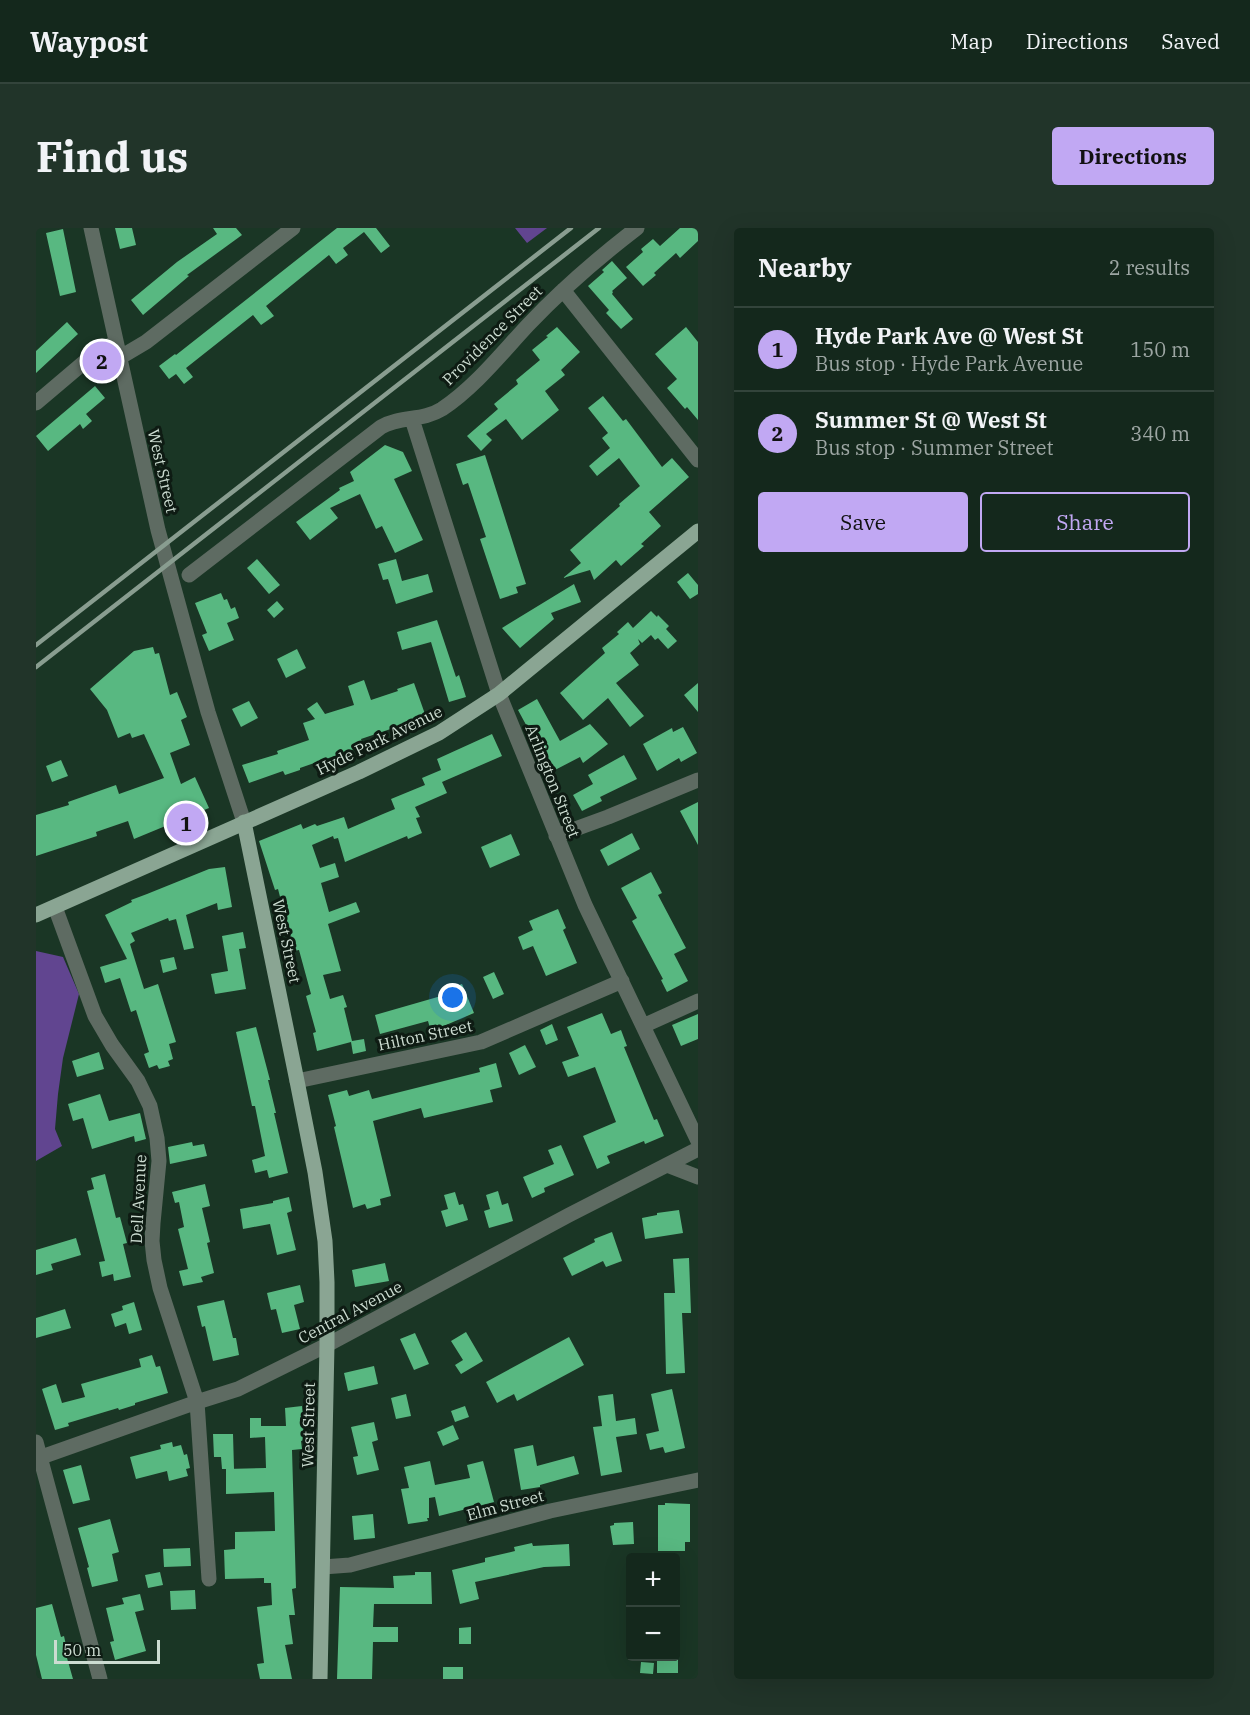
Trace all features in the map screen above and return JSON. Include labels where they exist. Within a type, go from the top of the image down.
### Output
[{"type":"main road","name":"Hyde Park Avenue","points":[[36,915],[359,772],[439,733],[499,694],[698,531]]},
{"type":"main road","name":"West Street","points":[[244,822],[315,1172],[325,1241],[327,1345],[320,1679]]},
{"type":"street","name":"West Street","points":[[91,228],[158,530],[208,712],[244,822]]},
{"type":"street","points":[[118,358],[146,342],[293,228]]},
{"type":"street","name":"Providence Street","points":[[189,576],[374,431],[386,424],[431,415],[449,404],[482,374],[563,290],[597,259],[638,228]]},
{"type":"street","points":[[563,290],[698,460]]},
{"type":"street","points":[[36,403],[88,359],[115,342]]},
{"type":"street","name":"Arlington Street","points":[[412,419],[499,694],[585,905],[698,1141]]},
{"type":"street","points":[[556,836],[698,780]]},
{"type":"street","name":"Dell Avenue","points":[[55,907],[96,1016],[112,1045],[138,1081],[150,1106],[159,1161],[153,1223],[154,1260],[160,1288],[197,1402],[209,1579]]},
{"type":"street","name":"Hilton Street","points":[[297,1081],[481,1042],[622,981]]},
{"type":"street","points":[[643,1026],[698,1000]]},
{"type":"street","name":"Central Avenue","points":[[38,1458],[238,1389],[327,1345],[698,1149]]},
{"type":"street","points":[[667,1165],[698,1177]]},
{"type":"street","points":[[36,1442],[38,1458],[100,1679]]},
{"type":"street","name":"Elm Street","points":[[323,1567],[350,1565],[550,1512],[698,1480]]},
{"type":"shaded area","points":[[515,228],[547,228],[527,243]]},
{"type":"shaded area","points":[[36,951],[63,957],[79,994],[63,1058],[58,1094],[55,1129],[62,1146],[36,1161]]},
{"type":"building","points":[[115,228],[132,228],[136,245],[120,249]]},
{"type":"building","points":[[213,228],[236,228],[242,235],[187,275],[189,276],[143,315],[131,300],[177,262],[217,234]]},
{"type":"building","points":[[337,228],[376,228],[390,246],[381,253],[364,232],[343,248],[348,255],[336,264],[329,255],[266,306],[274,316],[261,325],[253,315],[186,368],[193,377],[184,384],[176,374],[169,379],[159,366]]},
{"type":"building","points":[[680,228],[698,228],[698,241],[680,258],[676,253],[643,286],[626,267],[643,252],[641,249],[653,239],[660,246]]},
{"type":"building","points":[[63,229],[76,292],[60,296],[46,233]]},
{"type":"building","points":[[612,261],[627,278],[612,291],[612,294],[633,319],[621,329],[606,313],[609,310],[588,286],[604,272],[602,270]]},
{"type":"building","points":[[67,322],[78,334],[36,373],[36,351]]},
{"type":"building","points":[[557,327],[580,352],[561,370],[565,375],[545,391],[559,410],[522,440],[506,419],[486,434],[492,440],[481,451],[467,436],[498,409],[494,404],[518,384],[516,380],[540,360],[532,350]]},
{"type":"building","points":[[686,327],[698,342],[698,420],[667,388],[677,379],[655,354]]},
{"type":"building","points":[[95,386],[105,398],[86,414],[92,421],[83,429],[80,424],[48,451],[36,436]]},
{"type":"building","points":[[603,396],[623,421],[626,419],[662,467],[672,458],[689,477],[649,512],[661,526],[641,544],[644,546],[621,566],[616,560],[594,580],[590,570],[563,578],[581,563],[570,550],[640,486],[619,458],[597,476],[589,466],[610,448],[602,438],[608,433],[588,408]]},
{"type":"building","points":[[385,445],[403,452],[412,471],[394,479],[423,540],[395,553],[382,526],[376,529],[360,494],[330,508],[338,518],[310,540],[296,522],[340,490],[339,488],[354,481],[350,472]]},
{"type":"building","points":[[485,455],[526,584],[516,587],[518,593],[500,599],[480,539],[486,537],[468,483],[463,485],[456,464]]},
{"type":"building","points":[[257,559],[280,585],[269,594],[247,568]]},
{"type":"building","points":[[396,559],[402,581],[428,574],[433,592],[396,604],[388,579],[383,580],[378,564]]},
{"type":"building","points":[[688,573],[698,585],[698,594],[690,599],[677,582]]},
{"type":"building","points":[[574,584],[581,602],[551,613],[554,619],[520,648],[502,628]]},
{"type":"building","points":[[221,593],[224,600],[227,599],[231,609],[235,607],[239,618],[227,623],[234,640],[209,651],[202,635],[207,633],[195,603]]},
{"type":"building","points":[[277,601],[284,609],[274,618],[267,610]]},
{"type":"building","points":[[651,611],[669,626],[666,629],[677,641],[668,649],[658,638],[655,640],[651,635],[642,643],[638,639],[640,644],[630,653],[639,665],[616,683],[644,716],[630,727],[608,698],[583,720],[560,693],[605,653],[602,648],[619,634],[617,632],[628,622],[633,628]]},
{"type":"building","points":[[437,620],[456,677],[459,675],[466,697],[449,702],[431,642],[402,650],[397,632]]},
{"type":"building","points":[[153,647],[155,654],[159,653],[170,695],[177,692],[187,717],[181,720],[190,745],[170,753],[181,784],[195,777],[209,808],[134,839],[128,821],[96,832],[97,836],[36,856],[36,815],[69,805],[68,802],[116,785],[119,794],[164,778],[144,734],[132,738],[130,733],[118,738],[107,710],[90,689],[134,651]]},
{"type":"building","points":[[297,649],[306,668],[286,678],[277,659]]},
{"type":"building","points":[[364,680],[371,700],[414,683],[426,717],[361,739],[363,746],[300,768],[300,770],[285,775],[283,771],[249,783],[242,765],[278,754],[277,751],[309,740],[303,723],[315,719],[307,709],[317,702],[325,714],[354,705],[348,686]]},
{"type":"building","points":[[698,683],[698,712],[684,695]]},
{"type":"building","points":[[537,699],[560,741],[590,724],[608,744],[583,763],[580,757],[555,770],[540,743],[537,745],[518,710]]},
{"type":"building","points":[[249,701],[258,718],[241,727],[232,709]]},
{"type":"building","points":[[683,727],[697,753],[681,762],[679,758],[657,771],[643,744],[672,728],[673,732]]},
{"type":"building","points":[[492,734],[502,756],[442,782],[447,793],[415,807],[420,817],[416,818],[422,833],[408,839],[407,836],[345,862],[338,838],[334,839],[333,836],[312,845],[320,868],[335,863],[339,877],[321,883],[329,912],[356,902],[360,912],[328,924],[341,971],[323,975],[330,999],[343,995],[352,1041],[364,1039],[366,1051],[353,1054],[351,1042],[317,1051],[313,1033],[316,1032],[306,996],[311,994],[299,950],[294,951],[278,889],[275,890],[259,841],[301,824],[303,829],[344,817],[348,829],[395,809],[391,799],[425,785],[422,778],[441,770],[437,759]]},
{"type":"building","points":[[624,755],[637,779],[600,797],[602,801],[582,811],[573,795],[593,784],[588,775]]},
{"type":"building","points":[[61,760],[68,776],[52,782],[46,766]]},
{"type":"building","points":[[698,802],[698,845],[680,811]]},
{"type":"building","points":[[632,833],[640,849],[608,866],[600,850]]},
{"type":"building","points":[[511,834],[520,855],[490,868],[481,847]]},
{"type":"building","points":[[225,867],[232,907],[218,910],[217,903],[186,915],[194,948],[184,950],[176,919],[169,921],[168,918],[131,933],[135,941],[130,944],[144,989],[158,984],[176,1042],[169,1044],[173,1059],[168,1061],[170,1066],[159,1069],[157,1065],[149,1068],[144,1054],[149,1052],[136,1010],[131,1012],[120,978],[105,983],[100,967],[127,959],[105,915],[132,902],[131,900],[209,869]]},
{"type":"building","points":[[651,872],[662,893],[658,895],[686,948],[674,954],[688,981],[667,992],[661,980],[663,979],[632,921],[637,918],[621,888]]},
{"type":"building","points":[[558,909],[566,928],[563,930],[577,963],[546,976],[533,946],[523,950],[518,937],[533,930],[529,921]]},
{"type":"building","points":[[243,932],[246,948],[239,949],[246,989],[215,994],[211,974],[228,971],[222,936]]},
{"type":"building","points":[[174,957],[177,969],[163,973],[160,960]]},
{"type":"building","points":[[494,972],[504,994],[493,999],[483,977]]},
{"type":"building","points":[[462,984],[474,1013],[446,1025],[447,1028],[431,1032],[428,1021],[380,1034],[375,1015],[448,994],[446,990]]},
{"type":"building","points":[[602,1013],[611,1034],[621,1030],[627,1046],[624,1047],[654,1120],[657,1119],[664,1136],[645,1144],[644,1141],[607,1156],[610,1163],[597,1169],[583,1136],[616,1122],[595,1067],[568,1077],[562,1062],[579,1056],[567,1027]]},
{"type":"building","points":[[698,1014],[698,1039],[681,1046],[672,1025]]},
{"type":"building","points":[[552,1024],[558,1040],[546,1045],[540,1030]]},
{"type":"building","points":[[256,1027],[270,1080],[268,1080],[276,1113],[274,1113],[288,1173],[269,1178],[267,1170],[255,1173],[252,1160],[265,1156],[236,1032]]},
{"type":"building","points":[[525,1045],[536,1067],[519,1075],[509,1053]]},
{"type":"building","points":[[99,1052],[104,1069],[77,1077],[72,1061]]},
{"type":"building","points":[[496,1063],[502,1087],[490,1090],[493,1102],[424,1118],[421,1108],[373,1121],[391,1196],[380,1199],[381,1205],[367,1209],[365,1204],[353,1208],[328,1095],[347,1090],[349,1096],[369,1090],[372,1099],[480,1072],[479,1068]]},
{"type":"building","points":[[100,1094],[109,1121],[140,1113],[146,1139],[135,1142],[134,1136],[92,1149],[83,1118],[73,1121],[68,1104]]},
{"type":"building","points":[[192,1142],[193,1146],[204,1144],[207,1156],[170,1164],[168,1147]]},
{"type":"building","points":[[561,1145],[574,1175],[544,1188],[545,1192],[532,1198],[523,1177],[554,1164],[548,1150]]},
{"type":"building","points":[[105,1174],[116,1218],[120,1217],[127,1243],[123,1244],[131,1277],[114,1281],[113,1274],[102,1277],[99,1262],[105,1261],[87,1191],[94,1189],[91,1178]]},
{"type":"building","points":[[205,1184],[210,1206],[202,1208],[214,1273],[201,1277],[203,1282],[183,1286],[179,1271],[188,1269],[178,1229],[184,1227],[179,1202],[175,1203],[172,1192]]},
{"type":"building","points":[[498,1191],[502,1205],[508,1203],[513,1221],[489,1228],[484,1211],[490,1209],[486,1195]]},
{"type":"building","points":[[455,1192],[459,1205],[463,1204],[468,1220],[446,1227],[441,1211],[448,1209],[444,1195]]},
{"type":"building","points":[[289,1197],[292,1211],[287,1213],[296,1250],[277,1255],[270,1224],[243,1229],[240,1209],[273,1203],[273,1201]]},
{"type":"building","points":[[679,1210],[683,1233],[645,1239],[642,1218]]},
{"type":"building","points":[[612,1232],[622,1261],[606,1267],[603,1261],[572,1276],[563,1258],[595,1242],[594,1239]]},
{"type":"building","points":[[76,1238],[81,1255],[51,1264],[53,1270],[36,1275],[36,1250]]},
{"type":"building","points":[[689,1258],[691,1313],[682,1313],[685,1373],[666,1374],[664,1293],[675,1293],[673,1259]]},
{"type":"building","points":[[385,1263],[389,1281],[355,1287],[352,1270]]},
{"type":"building","points":[[300,1285],[304,1302],[294,1305],[300,1329],[282,1333],[276,1309],[271,1310],[267,1293]]},
{"type":"building","points":[[224,1300],[239,1355],[213,1361],[205,1326],[202,1327],[197,1306]]},
{"type":"building","points":[[134,1302],[142,1330],[129,1334],[126,1323],[115,1327],[111,1314],[123,1310],[122,1306]]},
{"type":"building","points":[[65,1309],[71,1328],[36,1338],[36,1318]]},
{"type":"building","points":[[466,1332],[483,1361],[461,1374],[455,1365],[463,1360],[451,1341]]},
{"type":"building","points":[[415,1333],[429,1364],[414,1370],[400,1339]]},
{"type":"building","points":[[569,1337],[584,1365],[517,1401],[514,1394],[497,1403],[486,1382]]},
{"type":"building","points":[[152,1355],[156,1367],[160,1366],[168,1393],[119,1410],[118,1408],[68,1423],[69,1426],[55,1430],[42,1389],[56,1384],[62,1403],[85,1397],[81,1384],[141,1367],[139,1359]]},
{"type":"building","points":[[374,1366],[378,1384],[348,1391],[344,1373]]},
{"type":"building","points":[[672,1389],[685,1448],[665,1453],[663,1447],[650,1450],[646,1434],[659,1431],[651,1394]]},
{"type":"building","points":[[406,1394],[411,1416],[396,1419],[391,1398]]},
{"type":"building","points":[[613,1394],[616,1421],[635,1418],[637,1434],[616,1437],[622,1472],[601,1476],[593,1427],[602,1426],[598,1396]]},
{"type":"building","points":[[302,1406],[305,1440],[301,1441],[302,1449],[292,1450],[296,1588],[292,1589],[295,1615],[289,1615],[293,1644],[285,1645],[292,1679],[260,1679],[257,1664],[264,1663],[257,1607],[272,1605],[271,1583],[264,1583],[264,1578],[225,1579],[224,1550],[235,1549],[235,1532],[275,1531],[274,1492],[226,1494],[226,1469],[266,1468],[265,1437],[250,1438],[250,1418],[261,1418],[261,1426],[286,1426],[285,1408]]},
{"type":"building","points":[[465,1406],[469,1417],[455,1422],[451,1411]]},
{"type":"building","points":[[374,1422],[378,1440],[372,1442],[379,1470],[357,1475],[353,1457],[358,1456],[351,1427]]},
{"type":"building","points":[[453,1425],[459,1439],[443,1446],[437,1432]]},
{"type":"building","points":[[213,1434],[233,1434],[234,1469],[222,1469],[221,1457],[214,1457]]},
{"type":"building","points":[[172,1442],[173,1447],[181,1445],[184,1455],[187,1454],[190,1468],[186,1469],[188,1476],[169,1481],[167,1471],[136,1479],[130,1457],[161,1449],[160,1445]]},
{"type":"building","points":[[533,1445],[537,1466],[574,1456],[579,1474],[540,1485],[540,1487],[521,1490],[514,1449]]},
{"type":"building","points":[[430,1461],[435,1485],[470,1478],[467,1465],[483,1461],[494,1502],[439,1516],[435,1497],[429,1498],[428,1521],[408,1524],[401,1489],[409,1488],[404,1467]]},
{"type":"building","points":[[81,1465],[90,1500],[73,1504],[63,1470]]},
{"type":"building","points":[[665,1503],[690,1504],[690,1542],[685,1542],[685,1551],[658,1551],[658,1505],[665,1505]]},
{"type":"building","points":[[373,1514],[375,1538],[354,1540],[352,1516]]},
{"type":"building","points":[[110,1519],[119,1552],[112,1554],[118,1581],[92,1587],[78,1528]]},
{"type":"building","points":[[633,1522],[634,1544],[613,1545],[610,1526],[614,1523]]},
{"type":"building","points":[[532,1543],[533,1546],[569,1544],[570,1566],[544,1567],[475,1582],[479,1599],[460,1604],[452,1570],[485,1562],[485,1558],[515,1551],[514,1547]]},
{"type":"building","points":[[190,1548],[191,1566],[164,1567],[163,1549]]},
{"type":"building","points":[[160,1572],[163,1585],[148,1588],[145,1575]]},
{"type":"building","points":[[415,1572],[431,1572],[432,1604],[374,1604],[373,1627],[398,1627],[398,1642],[373,1642],[372,1679],[337,1679],[340,1587],[394,1588],[393,1576],[415,1575]]},
{"type":"building","points":[[195,1590],[196,1609],[171,1610],[170,1591]]},
{"type":"building","points":[[140,1594],[144,1610],[135,1612],[146,1651],[115,1660],[110,1642],[114,1641],[106,1608],[124,1604],[122,1598]]},
{"type":"building","points":[[52,1604],[61,1637],[64,1636],[67,1650],[65,1651],[73,1679],[42,1679],[36,1655],[36,1608]]},
{"type":"building","points":[[471,1627],[471,1644],[459,1644],[459,1628]]},
{"type":"building","points":[[657,1661],[678,1661],[678,1673],[657,1673]]},
{"type":"building","points":[[641,1662],[654,1663],[653,1674],[640,1673]]},
{"type":"building","points":[[443,1667],[463,1667],[463,1679],[443,1679]]},
{"type":"railway","points":[[36,645],[571,228]]},
{"type":"railway","points":[[36,667],[599,228]]},
{"type":"place","name":"Summer St @ West St","points":[[102,361]]},
{"type":"place","name":"Hyde Park Ave @ West St","points":[[186,823]]}]
